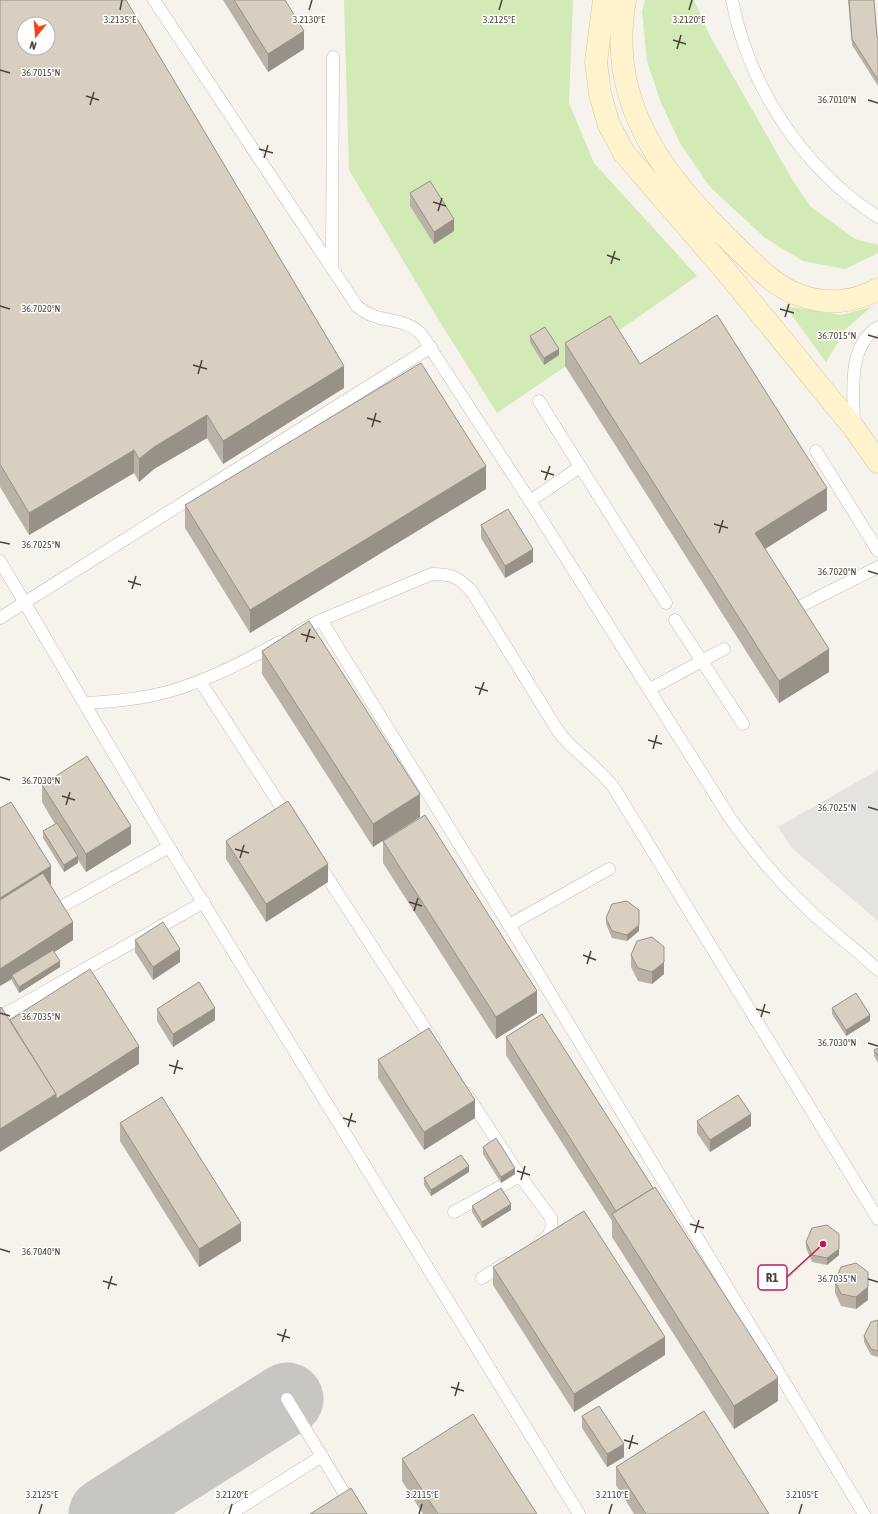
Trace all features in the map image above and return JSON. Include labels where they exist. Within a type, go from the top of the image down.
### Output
[{"type":"street","points":[[604,0],[596,62],[600,94],[609,124],[624,153],[724,269],[854,428],[878,462]]},
{"type":"street","points":[[625,0],[622,38],[623,64],[628,91],[652,146],[687,196],[707,219],[751,261],[781,286],[798,295],[817,300],[836,302],[855,299],[878,289]]},
{"type":"lane","points":[[154,0],[352,299],[363,313],[380,319],[404,323],[414,327],[431,347],[650,689],[730,818],[753,850],[779,880],[807,908],[878,970]]},
{"type":"lane","points":[[732,0],[735,18],[748,56],[764,92],[785,126],[809,157],[837,185],[878,216]]},
{"type":"lane","points":[[332,268],[333,57]]},
{"type":"lane","points":[[854,428],[857,354],[868,335],[878,327]]},
{"type":"lane","points":[[0,618],[431,347]]},
{"type":"lane","points":[[539,401],[666,603]]},
{"type":"lane","points":[[816,451],[878,551]]},
{"type":"lane","points":[[530,501],[580,466]]},
{"type":"lane","points":[[0,561],[169,847],[579,1514]]},
{"type":"lane","points":[[791,611],[878,567]]},
{"type":"lane","points":[[85,703],[118,701],[151,696],[200,680],[238,664],[321,620],[432,574],[448,574],[462,580],[472,592],[566,742],[597,769],[614,788],[878,1219]]},
{"type":"lane","points":[[321,620],[509,925],[864,1514]]},
{"type":"lane","points":[[675,620],[743,724]]},
{"type":"lane","points":[[650,689],[724,649]]},
{"type":"lane","points":[[200,680],[295,828]]},
{"type":"lane","points":[[60,908],[169,847]]},
{"type":"lane","points":[[312,854],[442,1055]]},
{"type":"lane","points":[[509,925],[609,869]]},
{"type":"lane","points":[[0,1017],[204,902]]},
{"type":"lane","points":[[459,1082],[520,1176],[551,1218],[552,1225],[546,1238],[528,1250]]},
{"type":"lane","points":[[454,1212],[520,1176]]},
{"type":"lane","points":[[482,1278],[515,1258]]},
{"type":"lane","points":[[287,1399],[358,1514]]},
{"type":"lane","points":[[230,1514],[322,1456]]},
{"type":"green space","points":[[344,0],[573,0],[569,103],[594,163],[697,276],[497,413],[435,314],[349,170]]},
{"type":"green space","points":[[645,0],[694,0],[710,36],[793,181],[811,207],[855,239],[878,245],[878,253],[845,269],[803,261],[765,238],[710,187],[680,143],[661,103],[647,61],[642,12]]},
{"type":"green space","points":[[785,306],[841,315],[871,307],[846,329],[826,362]]},
{"type":"shaded area","points":[[878,770],[878,921],[792,848],[778,827]]},
{"type":"building","points":[[0,0],[126,0],[344,366],[223,441],[207,415],[154,447],[139,459],[134,450],[29,513],[0,464]]},
{"type":"building","points":[[234,0],[285,0],[304,31],[268,54]]},
{"type":"building","points":[[849,0],[874,0],[878,38],[878,80],[852,39]]},
{"type":"building","points":[[430,181],[454,219],[434,232],[410,193]]},
{"type":"building","points":[[717,315],[827,488],[755,533],[829,649],[779,681],[565,343],[610,316],[640,364]]},
{"type":"building","points":[[545,327],[559,349],[544,358],[530,336]]},
{"type":"building","points":[[421,363],[486,466],[250,610],[185,505]]},
{"type":"building","points":[[508,509],[533,549],[505,566],[481,525]]},
{"type":"building","points":[[309,621],[420,794],[373,824],[262,651]]},
{"type":"building","points":[[87,756],[131,826],[86,854],[42,785]]},
{"type":"building","points":[[288,801],[328,864],[266,904],[226,841]]},
{"type":"building","points":[[11,802],[51,866],[0,898],[0,808]]},
{"type":"building","points":[[425,815],[537,991],[496,1017],[383,841]]},
{"type":"building","points":[[57,823],[78,856],[64,865],[43,831]]},
{"type":"building","points":[[43,873],[73,922],[0,969],[0,900]]},
{"type":"building","points":[[627,901],[639,910],[639,925],[627,935],[612,931],[606,918],[612,904]]},
{"type":"building","points":[[163,922],[180,949],[153,967],[135,940]]},
{"type":"building","points":[[652,937],[664,947],[664,962],[652,972],[638,968],[631,955],[637,941]]},
{"type":"building","points":[[53,950],[60,961],[19,987],[12,975]]},
{"type":"building","points":[[90,969],[139,1046],[56,1099],[56,1094],[10,1020]]},
{"type":"building","points":[[199,982],[215,1008],[173,1034],[157,1009]]},
{"type":"building","points":[[856,993],[870,1015],[846,1030],[832,1008]]},
{"type":"building","points":[[1,1007],[56,1094],[0,1129],[0,1008]]},
{"type":"building","points":[[542,1014],[653,1188],[616,1211],[506,1037]]},
{"type":"building","points":[[429,1028],[475,1100],[424,1132],[378,1060]]},
{"type":"building","points":[[878,1048],[878,1056],[874,1050]]},
{"type":"building","points":[[738,1095],[751,1114],[710,1140],[697,1121]]},
{"type":"building","points":[[162,1097],[241,1223],[199,1249],[120,1123]]},
{"type":"building","points":[[496,1138],[515,1168],[501,1177],[483,1147]]},
{"type":"building","points":[[461,1155],[469,1166],[431,1190],[424,1178]]},
{"type":"building","points":[[655,1187],[778,1378],[734,1406],[612,1214]]},
{"type":"building","points":[[501,1188],[511,1204],[482,1222],[472,1206]]},
{"type":"building","points":[[584,1211],[665,1337],[574,1394],[493,1267]]},
{"type":"building","points":[[827,1225],[839,1234],[839,1249],[827,1258],[812,1255],[806,1242],[812,1228]]},
{"type":"building","points":[[856,1263],[868,1272],[868,1287],[856,1297],[841,1294],[835,1281],[841,1267]]},
{"type":"building","points":[[878,1320],[878,1351],[871,1349],[864,1336],[871,1322]]},
{"type":"building","points":[[599,1406],[624,1444],[607,1454],[582,1416]]},
{"type":"building","points":[[704,1411],[769,1514],[646,1514],[616,1467]]},
{"type":"building","points":[[473,1414],[537,1514],[438,1514],[402,1459]]},
{"type":"building","points":[[351,1488],[367,1514],[310,1514]]},
{"type":"taxiway","points":[[105,1514],[287,1399]]},
{"type":"place","name":"R1","points":[[823,1244]]}]
